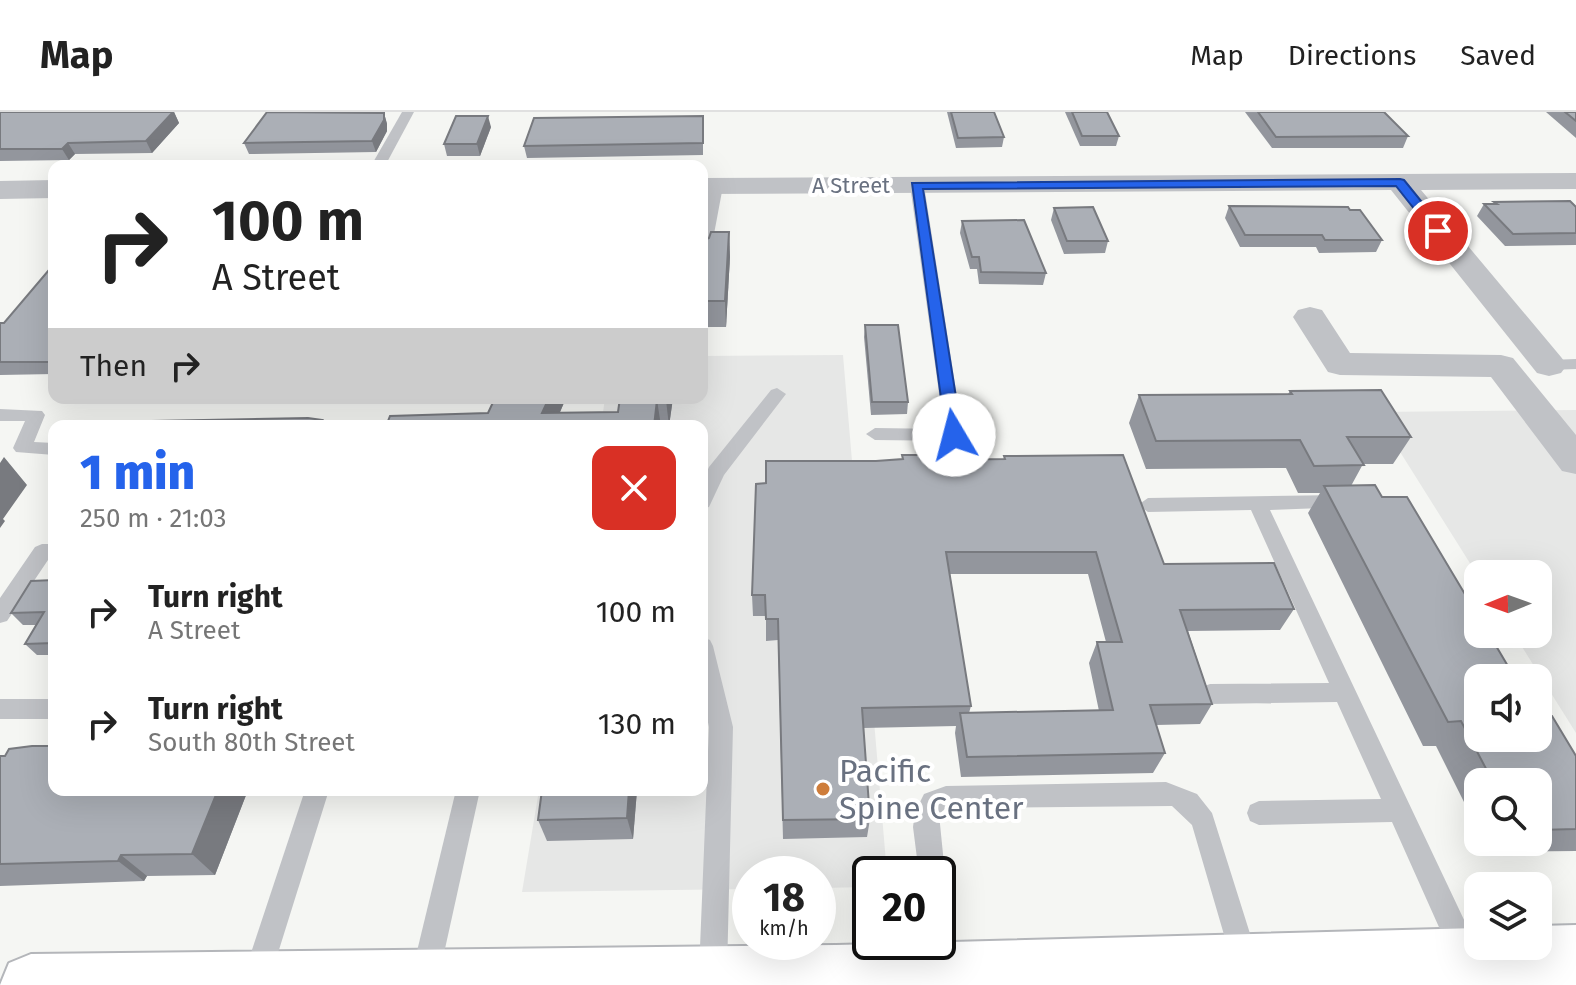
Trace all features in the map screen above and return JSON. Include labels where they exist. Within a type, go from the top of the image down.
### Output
[{"type":"main road","points":[[956,948],[1473,971],[1576,955]]},
{"type":"main road","points":[[31,985],[713,976],[836,980],[900,960]]},
{"type":"street","name":"A Street","points":[[709,186],[1576,181]]},
{"type":"street","points":[[1400,183],[1563,364]]},
{"type":"street","points":[[0,190],[48,189]]},
{"type":"street","points":[[1310,317],[1340,364],[1563,364]]},
{"type":"street","points":[[1501,366],[1576,461]]},
{"type":"lane","points":[[381,160],[408,112]]},
{"type":"lane","points":[[875,434],[954,435],[917,185]]},
{"type":"lane","points":[[708,227],[717,204],[709,186]]},
{"type":"lane","points":[[708,489],[716,472],[777,394]]},
{"type":"lane","points":[[0,415],[36,415],[22,448],[48,449]]},
{"type":"lane","points":[[1148,505],[1362,502]]},
{"type":"lane","points":[[1257,503],[1473,971]]},
{"type":"lane","points":[[0,615],[48,552]]},
{"type":"lane","points":[[708,672],[721,727],[713,976]]},
{"type":"lane","points":[[1210,694],[1344,692]]},
{"type":"lane","points":[[0,709],[48,709]]},
{"type":"lane","points":[[931,856],[927,812],[933,802],[946,797],[1166,793],[1181,796],[1196,808],[1203,821],[1246,963]]},
{"type":"lane","points":[[255,983],[315,796]]},
{"type":"lane","points":[[424,980],[467,796]]},
{"type":"lane","points":[[1259,813],[1399,810]]},
{"type":"shaded area","points":[[843,355],[885,856],[852,856],[852,887],[836,888],[836,856],[732,856],[732,889],[522,892],[538,796],[708,796],[708,420],[602,420],[604,404],[708,404],[708,356]]},
{"type":"shaded area","points":[[1576,410],[1576,733],[1552,695],[1552,664],[1533,664],[1523,648],[1552,648],[1552,560],[1468,560],[1375,412]]},
{"type":"building","points":[[0,112],[173,112],[146,141],[68,143],[62,149],[0,149]]},
{"type":"building","points":[[267,112],[384,113],[384,120],[372,141],[244,143]]},
{"type":"building","points":[[951,112],[994,112],[1004,137],[958,138]]},
{"type":"building","points":[[1072,112],[1107,112],[1119,136],[1082,136]]},
{"type":"building","points":[[1258,112],[1384,112],[1408,136],[1276,137]]},
{"type":"building","points":[[1565,112],[1576,112],[1576,121]]},
{"type":"building","points":[[456,116],[488,116],[477,144],[444,144]]},
{"type":"building","points":[[703,116],[703,143],[524,146],[534,118]]},
{"type":"building","points":[[1570,201],[1576,207],[1576,233],[1513,234],[1484,204],[1497,204],[1494,202]]},
{"type":"building","points":[[1229,206],[1348,207],[1350,210],[1360,210],[1382,240],[1325,240],[1322,235],[1245,235]]},
{"type":"building","points":[[1093,207],[1108,241],[1067,241],[1054,208]]},
{"type":"building","points":[[1024,220],[1046,273],[981,272],[979,257],[972,257],[962,221]]},
{"type":"building","points":[[711,232],[729,232],[725,301],[708,301]]},
{"type":"building","points":[[48,271],[48,362],[0,362],[0,323],[4,323]]},
{"type":"building","points":[[865,325],[898,325],[908,402],[872,402]]},
{"type":"building","points":[[1381,390],[1411,437],[1347,437],[1364,465],[1314,466],[1300,440],[1156,441],[1139,395],[1292,394],[1290,391]]},
{"type":"building","points":[[492,404],[546,404],[542,413],[618,412],[619,404],[657,404],[655,420],[388,420],[390,416],[488,413]]},
{"type":"building","points":[[308,418],[322,420],[204,420]]},
{"type":"building","points":[[902,455],[939,455],[939,460],[1123,455],[1164,564],[1274,563],[1294,609],[1180,610],[1212,704],[1150,705],[1165,753],[967,757],[960,713],[1113,710],[1097,642],[1122,642],[1096,552],[946,552],[971,706],[862,708],[870,819],[783,820],[778,619],[766,619],[765,595],[752,595],[756,484],[766,483],[766,461],[876,461],[903,459]]},
{"type":"building","points":[[1375,485],[1382,497],[1407,497],[1464,593],[1464,648],[1497,648],[1507,664],[1464,664],[1464,727],[1461,721],[1448,722],[1324,486]]},
{"type":"building","points":[[48,580],[48,643],[25,644],[44,612],[11,613],[31,581]]},
{"type":"building","points":[[1552,716],[1576,756],[1576,829],[1552,830],[1552,768],[1486,768],[1477,752],[1552,752]]},
{"type":"building","points":[[48,746],[48,796],[216,796],[192,854],[121,855],[118,861],[0,864],[0,756],[5,756],[9,749]]},
{"type":"building","points":[[541,796],[629,796],[627,818],[538,820]]},
{"type":"place","name":"Pacific Spine Center","points":[[823,789]]},
{"type":"route","points":[[954,435],[917,185],[1400,183],[1438,231]]}]
